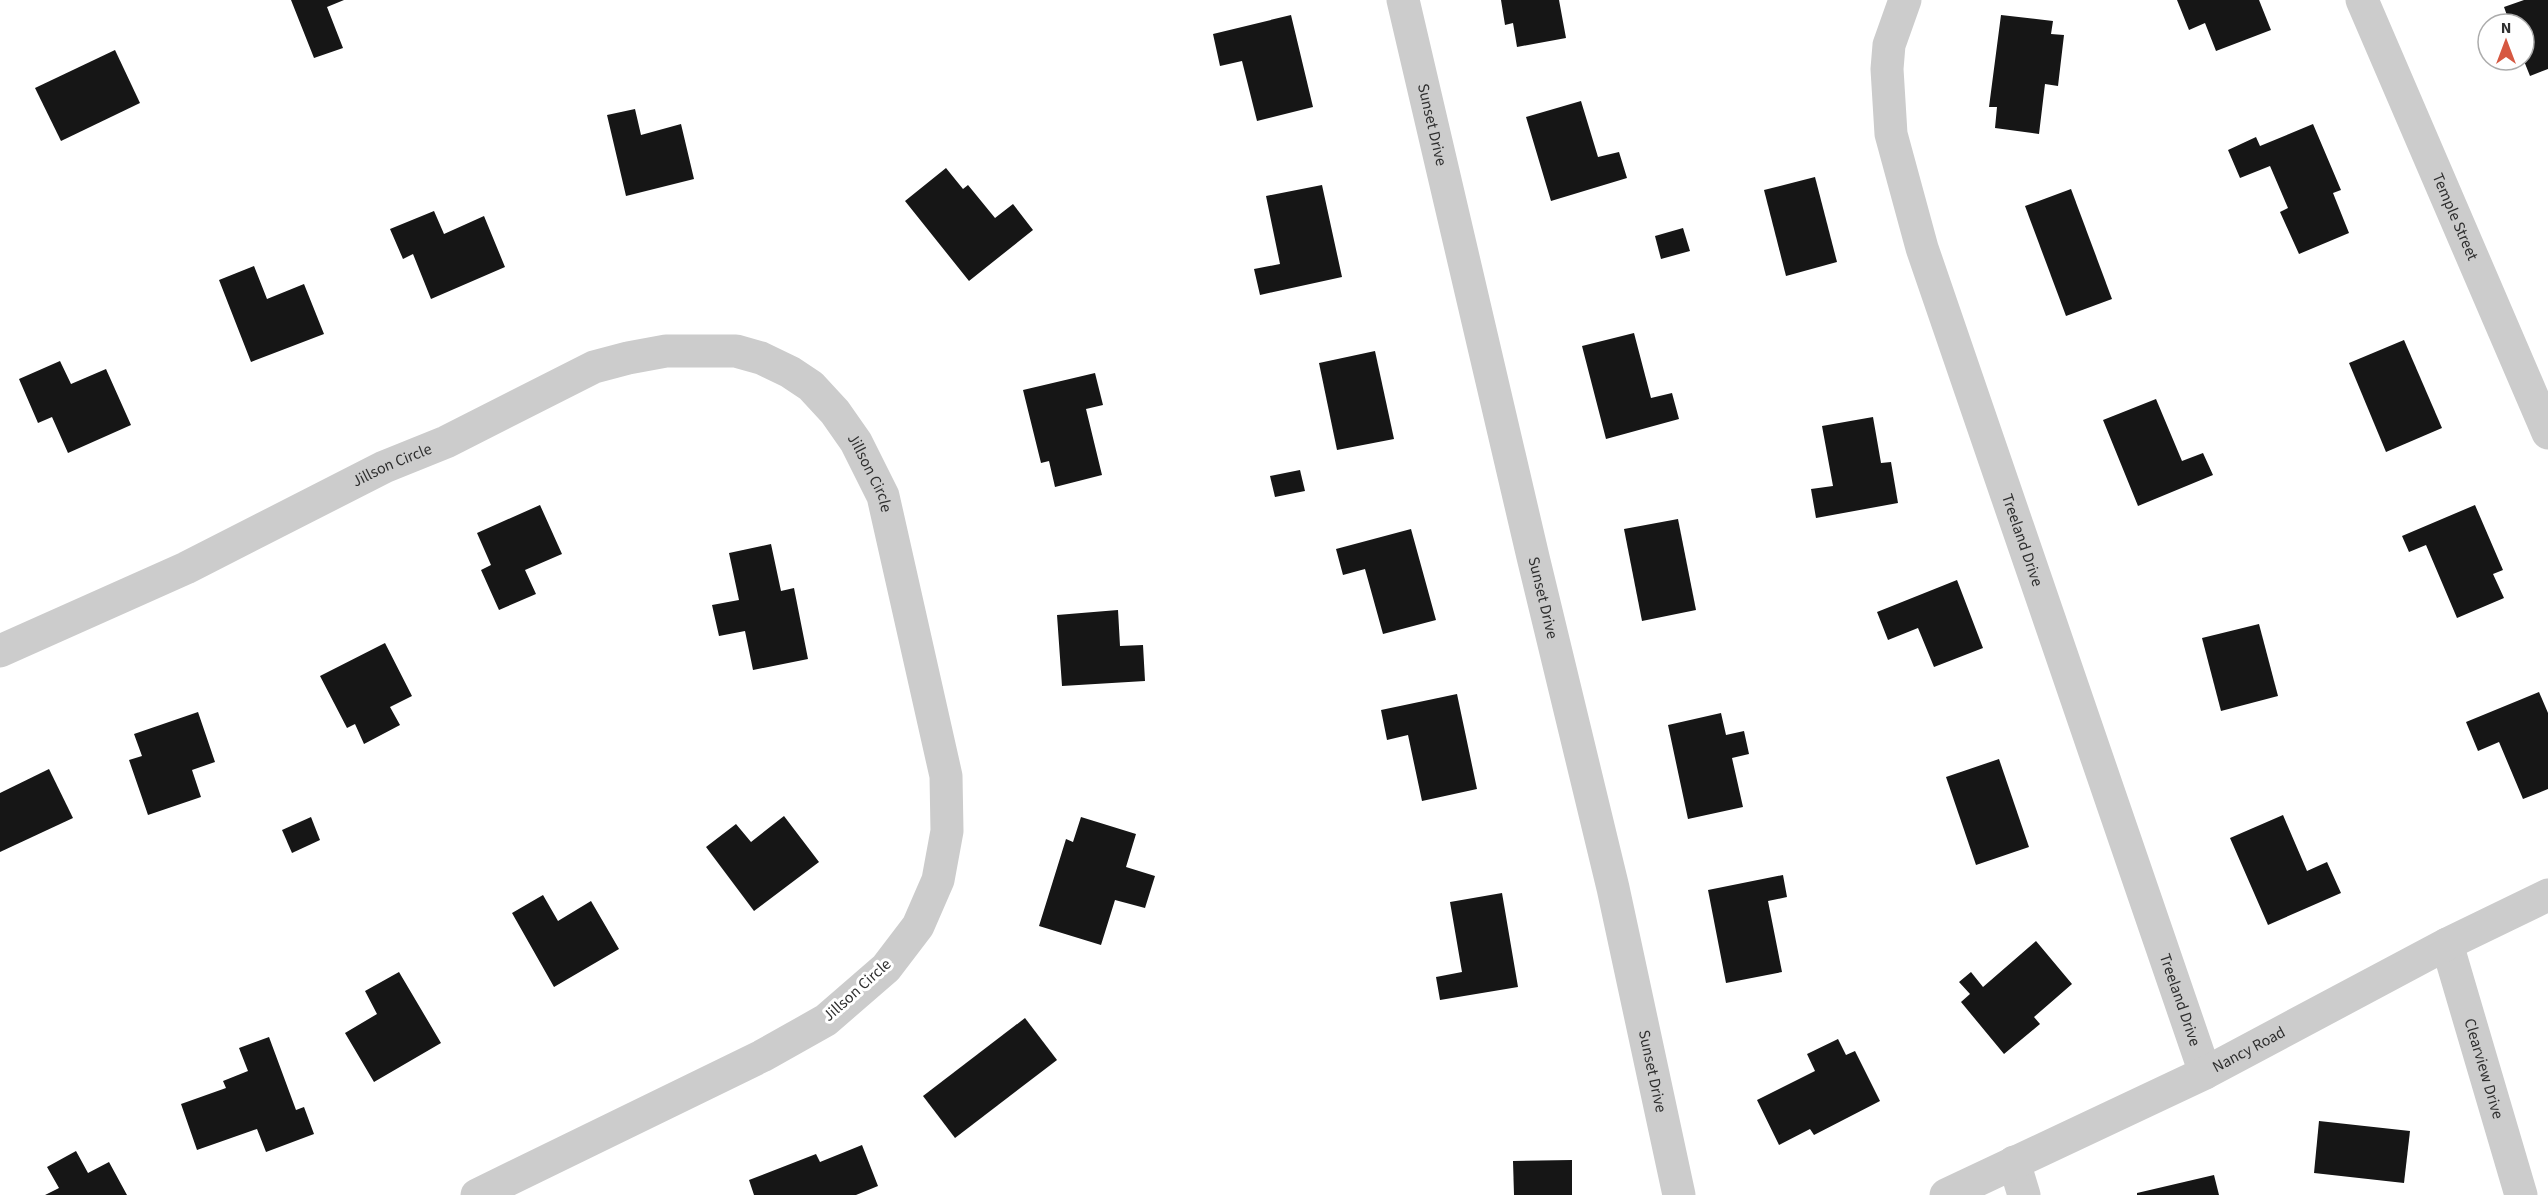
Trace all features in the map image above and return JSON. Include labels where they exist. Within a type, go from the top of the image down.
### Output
[{"type":"street","name":"Sunset Drive","points":[[1403,0],[1613,888],[1679,1195]]},
{"type":"street","name":"Treeland Drive","points":[[1905,0],[1889,45],[1888,91],[1891,134],[1922,248],[2205,1073]]},
{"type":"street","name":"Temple Street","points":[[2362,0],[2548,433]]},
{"type":"street","name":"Jillson Circle","points":[[0,651],[186,568],[384,467],[446,442],[594,367],[666,351],[736,351],[761,358],[790,372],[811,386],[835,412],[856,442],[883,496],[946,776],[946,841],[938,880],[918,926],[886,968],[826,1020],[762,1056],[477,1195]]},
{"type":"street","name":"Nancy Road","points":[[1946,1195],[2205,1073],[2446,944],[2548,895]]},
{"type":"street","name":"Clearview Drive","points":[[2446,944],[2521,1195]]},
{"type":"street","points":[[2014,1162],[2024,1195]]},
{"type":"building","points":[[291,0],[344,0],[327,7],[343,48],[314,58]]},
{"type":"building","points":[[1501,0],[1559,0],[1566,38],[1517,47],[1513,23],[1505,25]]},
{"type":"building","points":[[2177,0],[2259,0],[2271,30],[2216,51],[2205,23],[2189,30]]},
{"type":"building","points":[[2524,0],[2548,0],[2548,69],[2530,76],[2528,72],[2536,72],[2536,12],[2506,12],[2504,7]]},
{"type":"building","points":[[1291,15],[1313,107],[1257,121],[1242,61],[1220,66],[1213,34]]},
{"type":"building","points":[[2001,15],[2053,21],[2051,34],[2064,35],[2058,86],[2045,84],[2039,134],[1995,128],[1997,107],[1989,107]]},
{"type":"building","points":[[115,50],[140,103],[61,141],[35,88]]},
{"type":"building","points":[[1581,101],[1598,157],[1619,152],[1627,178],[1551,201],[1526,117]]},
{"type":"building","points":[[635,109],[641,135],[681,124],[694,179],[626,196],[607,115]]},
{"type":"building","points":[[2313,124],[2341,190],[2333,193],[2349,233],[2299,254],[2280,212],[2288,208],[2270,166],[2240,178],[2228,150],[2256,137],[2260,146]]},
{"type":"building","points":[[946,168],[963,189],[968,185],[995,218],[1013,204],[1033,230],[969,281],[905,201]]},
{"type":"building","points":[[1815,177],[1837,262],[1786,276],[1764,190]]},
{"type":"building","points":[[1322,185],[1342,277],[1260,295],[1254,269],[1280,264],[1266,196]]},
{"type":"building","points":[[2071,189],[2112,299],[2066,316],[2025,206]]},
{"type":"building","points":[[434,211],[444,234],[484,216],[505,267],[431,299],[413,254],[403,259],[390,229]]},
{"type":"building","points":[[1683,228],[1690,251],[1661,259],[1655,236]]},
{"type":"building","points":[[254,266],[267,299],[304,284],[324,334],[251,362],[219,280]]},
{"type":"building","points":[[1634,333],[1651,398],[1672,393],[1679,419],[1606,439],[1582,346]]},
{"type":"building","points":[[2404,340],[2442,428],[2386,452],[2349,363]]},
{"type":"building","points":[[1375,351],[1394,439],[1337,450],[1319,363]]},
{"type":"building","points":[[60,361],[71,384],[106,369],[131,425],[68,453],[52,417],[38,423],[19,379]]},
{"type":"building","points":[[1095,373],[1103,405],[1086,409],[1102,475],[1055,487],[1049,461],[1041,463],[1023,390]]},
{"type":"building","points":[[2156,399],[2182,461],[2203,453],[2213,475],[2138,506],[2103,420]]},
{"type":"building","points":[[1873,417],[1881,463],[1891,462],[1898,503],[1816,518],[1811,489],[1833,486],[1822,426]]},
{"type":"building","points":[[1300,470],[1305,491],[1275,497],[1270,476]]},
{"type":"building","points":[[540,505],[562,554],[525,570],[536,594],[499,610],[481,570],[491,565],[477,533]]},
{"type":"building","points":[[2475,505],[2503,570],[2493,574],[2504,598],[2457,618],[2426,545],[2409,552],[2402,536]]},
{"type":"building","points":[[1678,519],[1696,610],[1642,621],[1624,529]]},
{"type":"building","points":[[1411,529],[1436,620],[1383,634],[1365,569],[1343,575],[1336,549]]},
{"type":"building","points":[[771,544],[781,591],[794,588],[808,659],[753,670],[745,631],[719,636],[712,605],[739,600],[729,553]]},
{"type":"building","points":[[1957,580],[1983,648],[1934,667],[1918,628],[1888,640],[1877,612]]},
{"type":"building","points":[[1118,610],[1120,646],[1143,645],[1145,681],[1062,686],[1057,615]]},
{"type":"building","points":[[2259,624],[2278,696],[2221,711],[2202,638]]},
{"type":"building","points":[[385,643],[412,696],[390,707],[400,725],[364,744],[355,724],[347,728],[320,676]]},
{"type":"building","points":[[2539,692],[2548,713],[2548,789],[2523,799],[2499,742],[2478,751],[2466,722]]},
{"type":"building","points":[[1457,694],[1477,789],[1422,801],[1408,735],[1387,740],[1381,710]]},
{"type":"building","points":[[198,712],[215,762],[192,770],[201,797],[148,815],[129,760],[142,756],[134,734]]},
{"type":"building","points":[[1721,713],[1726,735],[1744,731],[1749,754],[1732,758],[1743,807],[1688,819],[1668,725]]},
{"type":"building","points":[[1999,759],[2029,847],[1976,865],[1946,777]]},
{"type":"building","points":[[49,769],[73,818],[0,852],[0,793]]},
{"type":"building","points":[[2283,815],[2307,871],[2327,862],[2341,893],[2268,925],[2230,838]]},
{"type":"building","points":[[784,816],[819,862],[754,911],[706,847],[736,824],[751,842]]},
{"type":"building","points":[[311,817],[320,840],[292,853],[282,830]]},
{"type":"building","points":[[1081,817],[1136,834],[1126,867],[1155,876],[1145,908],[1115,900],[1101,945],[1039,926],[1066,839],[1073,842]]},
{"type":"building","points":[[1783,875],[1787,897],[1768,901],[1782,972],[1726,983],[1708,890]]},
{"type":"building","points":[[1502,893],[1518,987],[1440,1000],[1436,977],[1462,972],[1450,902]]},
{"type":"building","points":[[543,895],[558,921],[591,901],[619,949],[554,987],[512,913]]},
{"type":"building","points":[[2036,941],[2072,984],[2034,1017],[2040,1024],[2004,1054],[1961,1002],[1970,994],[1959,982],[1971,972],[1983,987]]},
{"type":"building","points":[[399,972],[441,1043],[374,1082],[345,1033],[377,1014],[365,991]]},
{"type":"building","points":[[1025,1018],[1057,1060],[955,1138],[923,1096]]},
{"type":"building","points":[[269,1037],[296,1110],[304,1107],[314,1134],[266,1152],[257,1129],[197,1150],[181,1104],[226,1088],[223,1081],[248,1071],[239,1048]]},
{"type":"building","points":[[1838,1039],[1846,1055],[1855,1051],[1880,1101],[1814,1135],[1810,1129],[1779,1145],[1757,1100],[1815,1071],[1807,1054]]},
{"type":"building","points":[[2319,1121],[2410,1131],[2404,1183],[2314,1173]]},
{"type":"building","points":[[862,1145],[878,1186],[856,1195],[754,1195],[749,1180],[816,1154],[820,1162]]},
{"type":"building","points":[[76,1151],[88,1173],[109,1162],[127,1195],[45,1195],[59,1188],[47,1167]]},
{"type":"building","points":[[1572,1160],[1572,1195],[1514,1195],[1513,1161]]},
{"type":"building","points":[[2214,1175],[2219,1195],[2137,1195],[2137,1193]]}]
